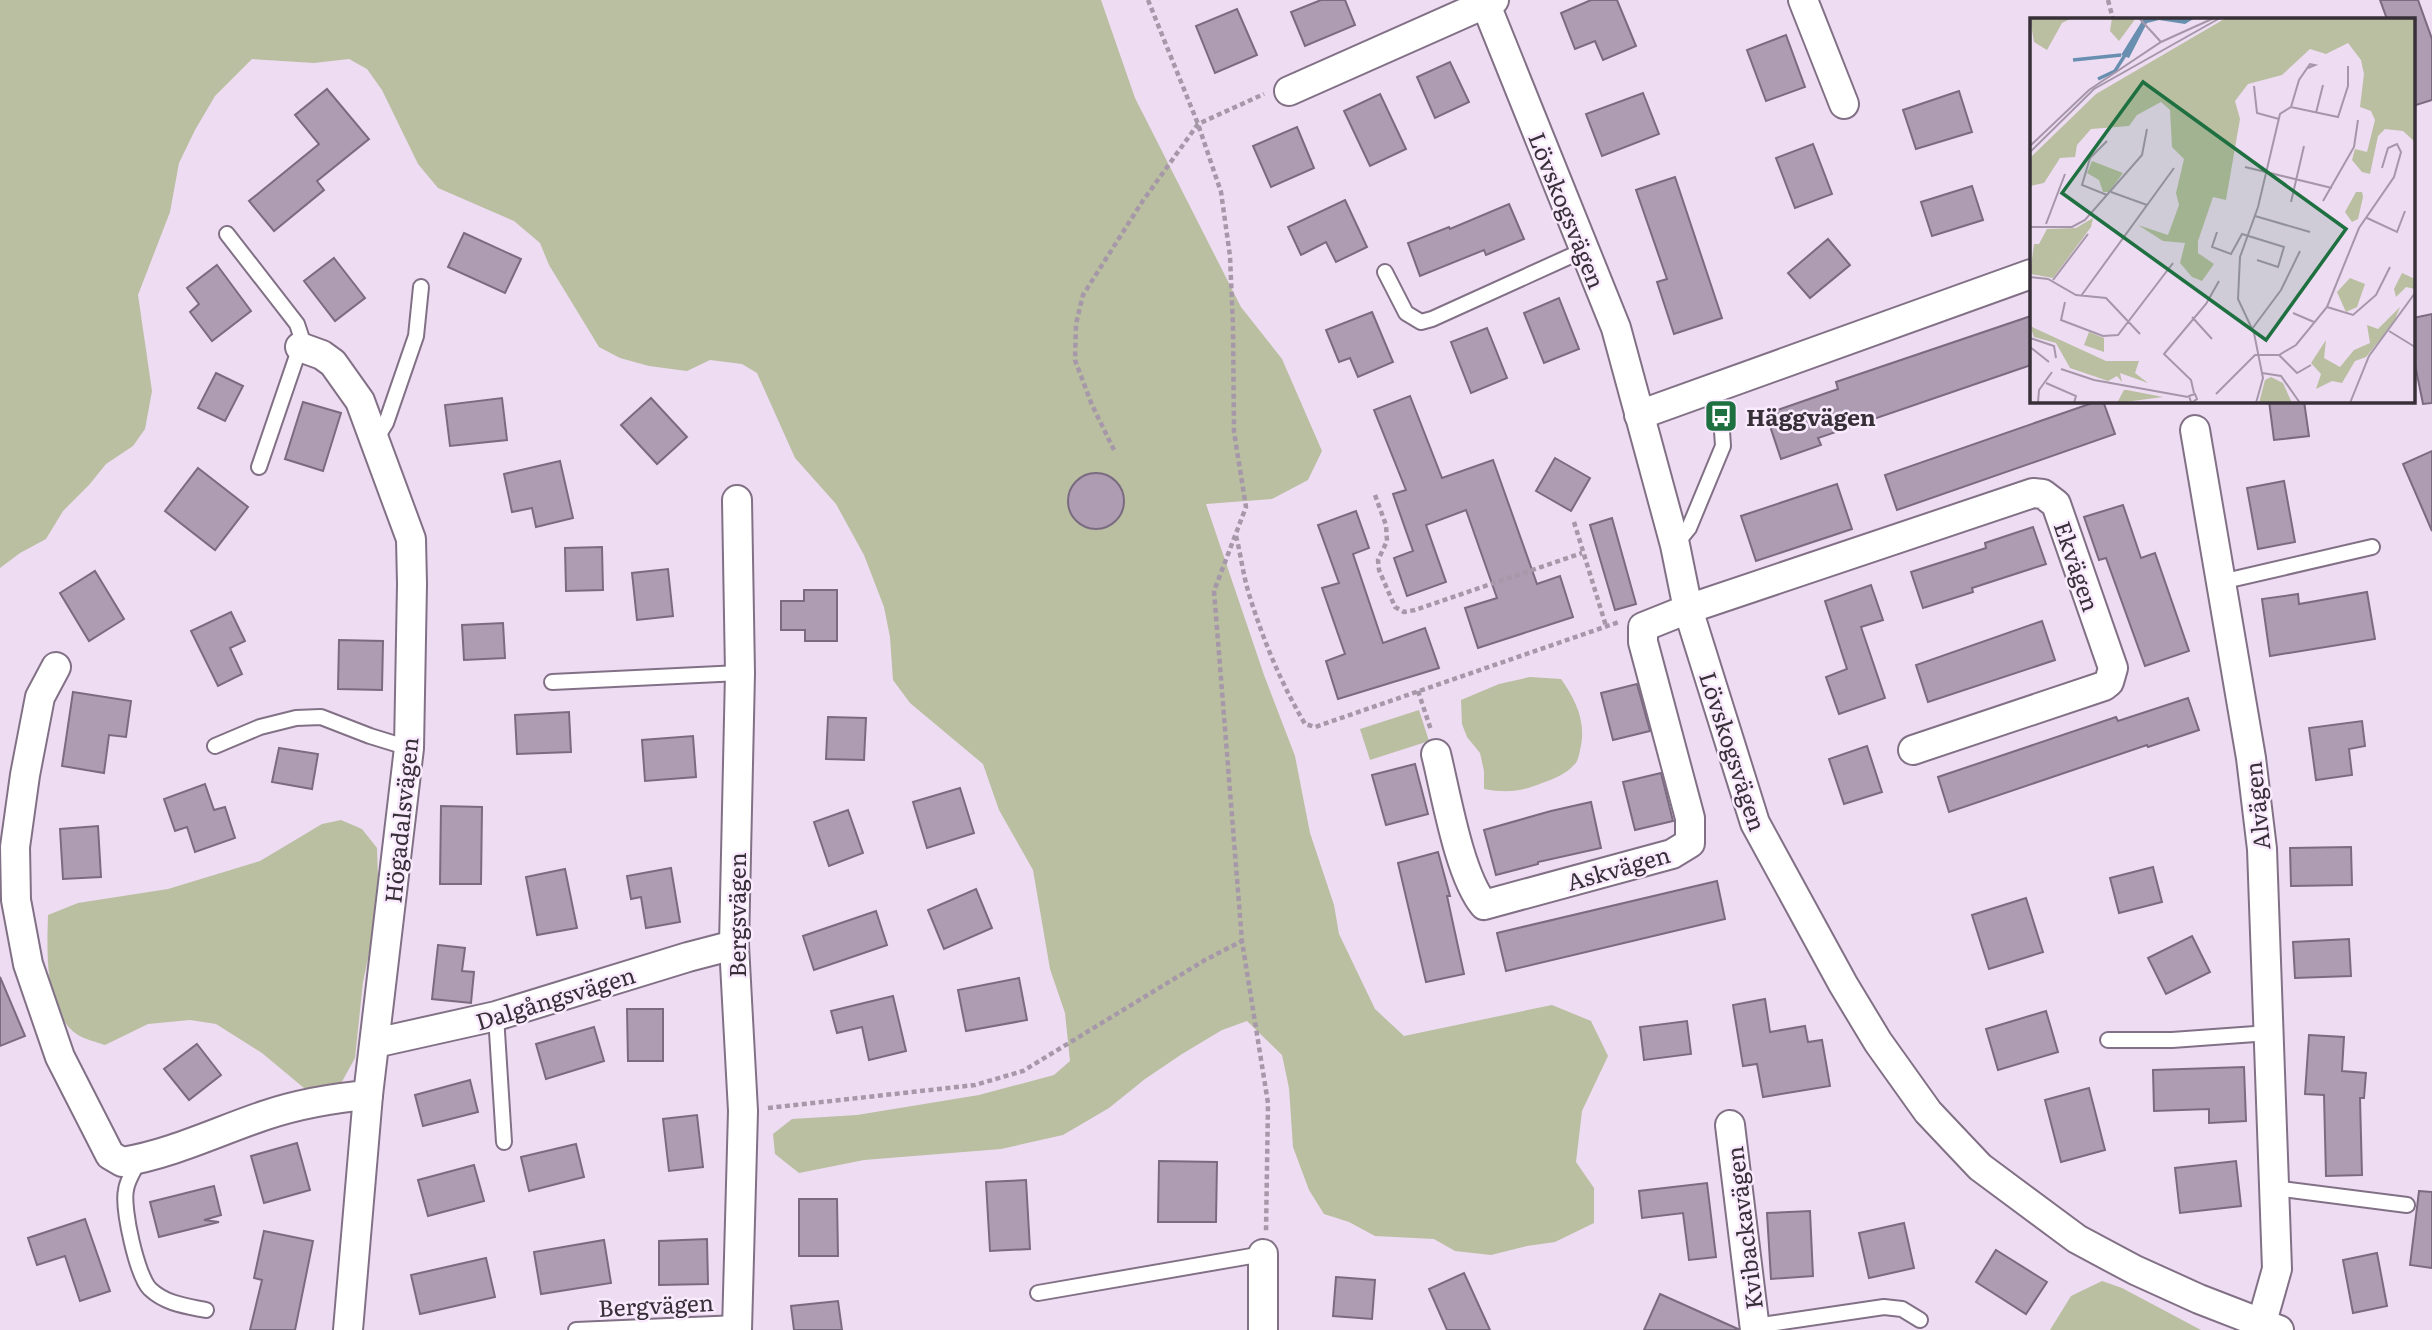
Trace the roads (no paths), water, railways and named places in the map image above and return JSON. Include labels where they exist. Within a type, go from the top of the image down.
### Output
[{"type":"street","points":[[1803,0],[1844,104]]},
{"type":"street","name":"Lövskogsvägen","points":[[1289,90],[1488,1],[1616,328],[1675,545],[1688,609],[1755,823],[1843,984],[1878,1042],[1928,1112],[1980,1167],[2077,1239],[2135,1270],[2199,1299],[2271,1326]]},
{"type":"street","points":[[1640,415],[2030,274]]},
{"type":"street","name":"Högadalsvägen","points":[[300,347],[321,355],[344,377],[360,401],[411,539],[409,748],[368,1095],[348,1330]]},
{"type":"street","name":"Alvägen","points":[[2195,430],[2252,758],[2262,849],[2277,1269],[2271,1326]]},
{"type":"street","name":"Ekvägen","points":[[1688,609],[2033,493],[2050,498],[2056,504],[2113,667],[2109,682],[2104,686],[1913,750]]},
{"type":"street","name":"Bergsvägen","points":[[737,500],[740,673],[734,945],[743,1111],[737,1326]]},
{"type":"street","name":"Askvägen","points":[[1436,754],[1462,857],[1475,894],[1484,905],[1672,854],[1690,843],[1690,818],[1643,642],[1643,627],[1688,609]]},
{"type":"street","points":[[56,667],[40,697],[25,775],[15,847],[16,900],[28,964],[60,1057],[110,1155],[122,1162],[139,1160],[269,1114],[339,1098],[368,1095]]},
{"type":"street","name":"Dalgångsvägen","points":[[375,1044],[496,1016],[734,945]]},
{"type":"street","name":"Kvibackavägen","points":[[1730,1125],[1755,1328]]},
{"type":"street","points":[[1263,1254],[1263,1330]]},
{"type":"lane","points":[[227,234],[297,324],[301,336],[300,347],[259,467]]},
{"type":"lane","points":[[1385,272],[1406,313],[1421,321],[1432,319],[1584,250]]},
{"type":"lane","points":[[374,436],[386,423],[406,368],[416,336],[421,287]]},
{"type":"lane","points":[[1675,545],[1689,528],[1723,446],[1721,416],[1704,392]]},
{"type":"lane","points":[[2221,582],[2372,547]]},
{"type":"lane","points":[[552,682],[740,673]]},
{"type":"lane","points":[[215,746],[260,727],[296,718],[321,717],[409,748]]},
{"type":"lane","points":[[496,1016],[504,1142]]},
{"type":"lane","points":[[2108,1041],[2172,1040],[2269,1033]]},
{"type":"lane","points":[[139,1160],[126,1188],[125,1207],[139,1267],[149,1288],[165,1299],[173,1304],[206,1310]]},
{"type":"lane","points":[[2274,1188],[2407,1205]]},
{"type":"lane","points":[[1038,1293],[1263,1254]]},
{"type":"lane","points":[[1755,1328],[1884,1307],[1902,1309],[1920,1320]]},
{"type":"lane","name":"Bergvägen","points":[[576,1330],[737,1326]]},
{"type":"place","name":"Häggvägen","points":[[1721,416]]}]
